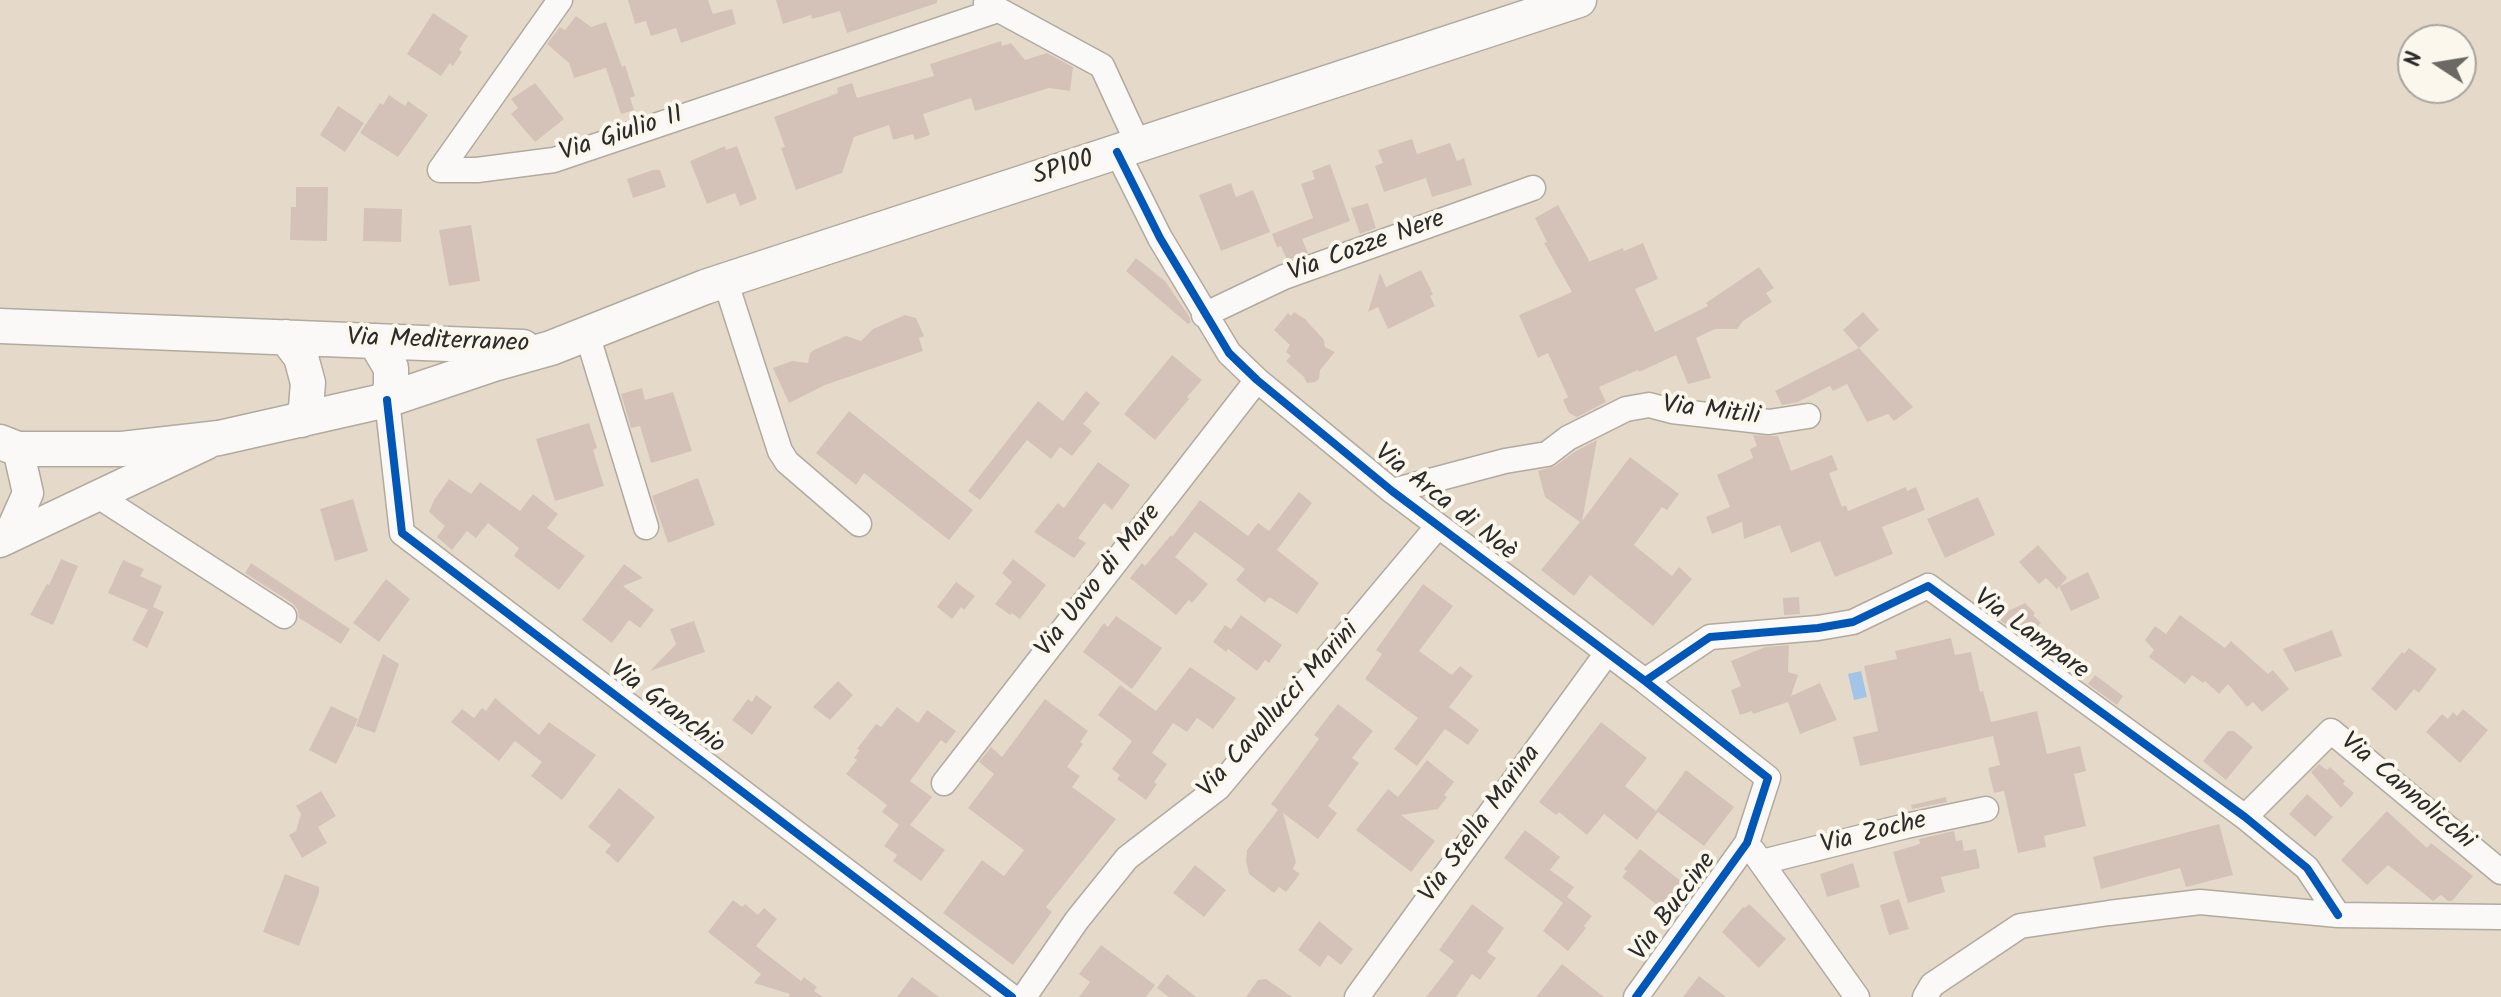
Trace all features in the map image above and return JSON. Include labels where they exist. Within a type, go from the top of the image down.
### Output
[{"type":"main road","name":"SP100","points":[[551,348],[725,280],[1579,0]]},
{"type":"main road","name":"Via Mediterraneo","points":[[0,326],[551,348]]},
{"type":"main road","points":[[286,337],[301,357],[308,383],[306,407],[301,420]]},
{"type":"main road","points":[[375,341],[391,368],[387,400]]},
{"type":"main road","name":"Via Mediterraneo","points":[[9,446],[122,449],[219,438],[387,400],[551,348]]},
{"type":"street","name":"Via Giulio II","points":[[560,0],[440,170],[477,170],[554,160],[989,5],[1102,66],[1128,148]]},
{"type":"street","name":"Via Arca di Noè","points":[[1128,148],[1160,238],[1229,353],[1257,380],[1392,491],[1645,681],[1768,778],[1747,843]]},
{"type":"street","name":"Via Cozze Nere","points":[[1204,315],[1284,277],[1533,188]]},
{"type":"street","points":[[725,280],[780,451],[787,462],[859,524]]},
{"type":"street","points":[[587,334],[646,527]]},
{"type":"street","name":"Via Uovo di Mare","points":[[944,783],[1257,380]]},
{"type":"street","name":"Via Granchio","points":[[387,400],[402,533],[1012,997]]},
{"type":"street","name":"Via Mitili","points":[[1392,491],[1505,461],[1547,454],[1568,438],[1626,409],[1649,405],[1672,411],[1769,422],[1808,416]]},
{"type":"street","points":[[4,540],[219,438]]},
{"type":"street","points":[[4,540],[28,493],[9,446]]},
{"type":"street","points":[[98,496],[284,616]]},
{"type":"street","name":"Via Cavallucci Marini","points":[[1024,997],[1077,920],[1127,858],[1218,788],[1438,526]]},
{"type":"street","name":"Via Lampare","points":[[1645,681],[1710,637],[1853,622],[1928,586],[2245,817],[2307,868],[2338,915]]},
{"type":"street","name":"Via Stella Marina","points":[[1357,997],[1607,653]]},
{"type":"street","name":"Via Cannolicchi","points":[[2245,817],[2331,731],[2501,872]]},
{"type":"street","name":"Via Zoche","points":[[1762,862],[1986,809]]},
{"type":"street","points":[[1747,843],[1857,997]]},
{"type":"street","name":"Via Buccine","points":[[1636,997],[1747,843]]},
{"type":"street","points":[[1925,997],[1932,985],[2020,926],[2200,902],[2338,915],[2501,917]]},
{"type":"water","points":[[1861,671],[1867,697],[1854,700],[1848,674]]},
{"type":"building","points":[[628,0],[708,0],[713,14],[732,9],[736,24],[681,43],[676,28],[651,36],[646,21],[635,24]]},
{"type":"building","points":[[776,0],[937,0],[937,3],[847,33],[840,11],[812,19],[811,15],[783,24]]},
{"type":"building","points":[[433,13],[468,36],[453,66],[450,63],[441,76],[407,54]]},
{"type":"building","points":[[576,16],[591,27],[606,22],[635,96],[630,98],[634,110],[621,114],[606,68],[574,78],[569,63],[547,44],[560,27],[565,30]]},
{"type":"building","points":[[1001,41],[1002,46],[1011,43],[1025,60],[1047,53],[1073,67],[1070,91],[1049,88],[975,111],[971,98],[923,114],[930,135],[915,140],[913,134],[893,140],[889,125],[854,137],[842,173],[796,190],[774,117],[838,93],[837,88],[852,83],[857,98],[934,76],[930,64]]},
{"type":"building","points":[[535,83],[564,119],[535,142],[511,114],[518,108],[511,99]]},
{"type":"building","points":[[389,95],[405,106],[408,101],[428,115],[398,157],[360,133]]},
{"type":"building","points":[[338,106],[364,123],[345,152],[320,135]]},
{"type":"building","points":[[1412,139],[1417,154],[1450,143],[1457,161],[1464,158],[1472,185],[1432,197],[1426,178],[1384,192],[1375,166],[1383,163],[1378,150]]},
{"type":"building","points":[[725,146],[726,150],[737,146],[757,199],[740,206],[735,193],[707,204],[690,161]]},
{"type":"building","points":[[1330,164],[1350,221],[1302,239],[1308,253],[1287,260],[1272,234],[1313,218],[1301,184],[1315,179],[1312,171]]},
{"type":"building","points":[[660,170],[666,187],[633,198],[627,179]]},
{"type":"building","points":[[1231,183],[1236,197],[1253,190],[1270,232],[1221,251],[1199,195]]},
{"type":"building","points":[[296,187],[328,187],[327,241],[290,240],[291,207],[296,207]]},
{"type":"building","points":[[1368,203],[1376,228],[1360,234],[1351,208]]},
{"type":"building","points":[[1558,205],[1588,262],[1643,243],[1658,279],[1635,289],[1655,332],[1708,306],[1706,303],[1759,267],[1774,288],[1766,293],[1772,302],[1743,321],[1737,329],[1715,329],[1696,338],[1711,378],[1688,384],[1676,355],[1599,387],[1606,402],[1577,417],[1569,413],[1563,400],[1568,397],[1548,353],[1538,358],[1519,315],[1572,292],[1544,243],[1547,242],[1535,218]]},
{"type":"building","points":[[364,208],[402,209],[401,242],[363,241]]},
{"type":"building","points":[[471,225],[480,281],[449,286],[439,230]]},
{"type":"building","points":[[1136,258],[1165,281],[1191,322],[1188,324],[1126,271]]},
{"type":"building","points":[[1421,270],[1433,294],[1430,296],[1435,306],[1388,329],[1378,307],[1368,312],[1380,273],[1386,287]]},
{"type":"building","points":[[1294,312],[1324,340],[1325,347],[1335,352],[1320,370],[1319,379],[1315,382],[1307,383],[1286,361],[1291,356],[1286,352],[1290,345],[1274,330],[1288,313],[1291,316]]},
{"type":"building","points":[[1863,312],[1879,330],[1859,348],[1843,330]]},
{"type":"building","points":[[905,315],[916,318],[924,336],[919,338],[923,351],[825,385],[789,403],[773,368],[792,361],[808,363],[814,350],[846,336],[861,341],[873,329]]},
{"type":"building","points":[[1859,348],[1913,407],[1894,421],[1888,414],[1867,422],[1847,384],[1833,391],[1830,386],[1798,402],[1782,405],[1775,391]]},
{"type":"building","points":[[1172,355],[1202,380],[1155,440],[1124,414]]},
{"type":"building","points":[[642,388],[645,400],[673,392],[692,451],[651,463],[640,426],[631,428],[621,394]]},
{"type":"building","points":[[1086,391],[1100,403],[1083,424],[1092,431],[1072,456],[1060,447],[1051,459],[1027,440],[980,500],[968,491],[1038,401],[1063,421]]},
{"type":"building","points":[[849,411],[973,510],[949,540],[864,473],[856,485],[816,453]]},
{"type":"building","points":[[589,423],[604,486],[555,501],[536,439]]},
{"type":"building","points":[[1753,435],[1778,436],[1791,471],[1832,455],[1838,470],[1829,473],[1842,507],[1846,505],[1848,511],[1906,487],[1907,491],[1916,487],[1925,510],[1882,527],[1893,554],[1835,577],[1820,541],[1791,553],[1780,525],[1744,539],[1742,522],[1712,534],[1706,517],[1730,507],[1717,475],[1753,458],[1750,449],[1757,446]]},
{"type":"building","points":[[1597,440],[1582,521],[1630,457],[1679,494],[1667,510],[1662,507],[1634,545],[1672,576],[1679,567],[1692,579],[1653,626],[1590,575],[1574,596],[1541,570],[1580,522],[1545,497],[1538,471],[1555,466]]},
{"type":"building","points":[[1098,462],[1130,485],[1112,510],[1104,503],[1078,538],[1086,543],[1074,558],[1034,532],[1058,503],[1064,508]]},
{"type":"building","points":[[698,478],[715,525],[668,543],[652,496]]},
{"type":"building","points":[[449,479],[471,494],[480,482],[520,511],[533,494],[558,514],[547,528],[585,556],[559,590],[514,556],[519,548],[488,523],[476,538],[467,531],[452,550],[437,537],[445,526],[429,512]]},
{"type":"building","points":[[1299,492],[1312,503],[1277,550],[1319,583],[1297,614],[1269,597],[1265,603],[1236,580],[1245,569],[1195,532],[1175,557],[1208,584],[1192,603],[1189,600],[1176,615],[1130,578],[1172,537],[1200,500],[1248,536],[1258,523],[1269,531]]},
{"type":"building","points":[[1978,497],[1995,535],[1945,558],[1927,519]]},
{"type":"building","points":[[353,499],[368,551],[335,561],[320,509]]},
{"type":"building","points":[[2038,545],[2067,578],[2060,586],[2088,572],[2100,598],[2071,611],[2059,586],[2057,589],[2046,578],[2039,584],[2019,562]]},
{"type":"building","points":[[61,559],[78,566],[53,625],[30,615]]},
{"type":"building","points":[[1013,559],[1046,585],[1020,619],[995,604],[1012,582],[1002,573]]},
{"type":"building","points":[[123,560],[144,569],[140,576],[162,586],[153,607],[164,612],[147,648],[132,640],[148,610],[108,593]]},
{"type":"building","points":[[251,563],[350,629],[341,644],[299,618],[298,610],[292,603],[245,573]]},
{"type":"building","points":[[624,564],[643,578],[623,586],[654,610],[640,628],[629,620],[612,643],[582,620]]},
{"type":"building","points":[[386,579],[410,599],[379,642],[353,623]]},
{"type":"building","points":[[956,582],[975,596],[952,619],[937,607]]},
{"type":"building","points":[[1423,584],[1453,606],[1419,651],[1452,675],[1460,666],[1473,676],[1449,707],[1479,730],[1468,745],[1445,729],[1417,766],[1394,749],[1418,718],[1365,679],[1382,654],[1376,650]]},
{"type":"building","points":[[1799,597],[1800,614],[1784,615],[1783,598]]},
{"type":"building","points":[[2025,603],[2041,623],[2026,639],[1996,617]]},
{"type":"building","points":[[1241,615],[1282,645],[1269,663],[1265,660],[1257,671],[1228,649],[1226,652],[1213,642],[1225,625],[1231,629]]},
{"type":"building","points":[[2180,615],[2225,648],[2231,641],[2268,674],[2273,670],[2289,689],[2262,712],[2253,702],[2247,707],[2228,684],[2219,694],[2205,681],[2203,683],[2192,675],[2185,684],[2149,657],[2154,650],[2145,640],[2155,626],[2166,634]]},
{"type":"building","points":[[1116,616],[1162,648],[1132,689],[1083,652],[1104,623],[1108,627]]},
{"type":"building","points":[[694,621],[705,652],[650,671],[676,644],[670,629]]},
{"type":"building","points":[[2332,630],[2342,656],[2295,672],[2283,649]]},
{"type":"building","points":[[1951,638],[1955,655],[1971,652],[1991,722],[2037,711],[2047,754],[2080,746],[2086,771],[2074,774],[2086,826],[2044,836],[2046,847],[2018,853],[2004,791],[1994,793],[1988,768],[2000,765],[1993,736],[1860,766],[1853,737],[1878,731],[1864,666],[1897,659],[1895,651]]},
{"type":"building","points":[[1789,645],[1788,672],[1798,675],[1791,696],[1820,683],[1837,720],[1800,734],[1788,702],[1753,714],[1752,711],[1740,715],[1731,690],[1741,686],[1731,661],[1765,647]]},
{"type":"building","points":[[2409,648],[2437,669],[2419,693],[2414,689],[2396,711],[2371,689],[2402,652],[2404,654]]},
{"type":"building","points":[[383,654],[399,664],[375,733],[356,726]]},
{"type":"building","points":[[1190,667],[1236,698],[1213,729],[1197,718],[1187,732],[1173,723],[1152,753],[1167,764],[1146,800],[1117,779],[1120,775],[1112,769],[1132,741],[1098,715],[1120,685],[1156,711]]},
{"type":"building","points":[[2095,675],[2123,696],[2117,705],[2088,684]]},
{"type":"building","points":[[838,681],[853,695],[830,720],[813,707]]},
{"type":"building","points":[[756,695],[772,707],[752,735],[732,720],[748,699],[752,702]]},
{"type":"building","points":[[495,698],[539,735],[549,722],[596,755],[562,800],[531,776],[542,762],[515,741],[499,761],[451,722],[462,709],[474,718],[482,708],[486,711]]},
{"type":"building","points":[[1045,699],[1088,731],[1067,767],[1080,776],[1072,787],[1116,819],[1046,907],[1052,912],[1013,965],[943,913],[982,860],[1004,876],[1024,850],[968,808],[994,774],[979,762],[991,747],[1002,757]]},
{"type":"building","points":[[1338,704],[1373,731],[1352,758],[1359,763],[1328,806],[1337,813],[1318,839],[1283,813],[1296,862],[1293,869],[1300,874],[1286,892],[1279,887],[1274,893],[1249,874],[1247,850],[1278,810],[1271,804],[1319,739],[1314,735]]},
{"type":"building","points":[[331,706],[358,719],[336,764],[309,750]]},
{"type":"building","points":[[897,707],[918,723],[927,710],[956,731],[946,744],[941,740],[910,781],[932,797],[910,825],[945,850],[921,881],[893,861],[897,855],[884,846],[899,825],[882,812],[887,805],[846,774],[857,760],[854,758],[860,750],[857,749],[876,724],[881,727]]},
{"type":"building","points":[[2463,709],[2488,730],[2460,763],[2426,732],[2442,714],[2448,719],[2453,712],[2457,716]]},
{"type":"building","points":[[1601,722],[1647,758],[1625,786],[1656,811],[1686,770],[1734,807],[1704,846],[1658,812],[1637,840],[1604,814],[1587,835],[1559,812],[1556,815],[1539,802]]},
{"type":"building","points":[[2228,731],[2234,731],[2253,747],[2226,780],[2203,761]]},
{"type":"building","points":[[1427,760],[1454,782],[1438,809],[1401,815],[1435,841],[1411,872],[1356,830],[1388,789],[1398,797]]},
{"type":"building","points":[[2319,764],[2327,770],[2330,767],[2354,793],[2341,808],[2311,772]]},
{"type":"building","points":[[619,788],[655,817],[618,863],[605,852],[611,845],[588,827]]},
{"type":"building","points":[[321,791],[336,816],[318,827],[327,843],[302,858],[289,835],[296,831],[301,814],[296,806]]},
{"type":"building","points":[[2307,794],[2333,817],[2315,837],[2289,814]]},
{"type":"building","points":[[1946,797],[1947,802],[1912,809],[1911,805]]},
{"type":"building","points":[[2387,811],[2427,848],[2431,843],[2473,876],[2452,901],[2441,895],[2433,901],[2388,865],[2367,885],[2341,860]]},
{"type":"building","points":[[2219,824],[2233,875],[2186,887],[2180,868],[2101,889],[2093,857]]},
{"type":"building","points":[[1525,830],[1560,857],[1550,870],[1574,887],[1567,897],[1592,916],[1568,951],[1543,931],[1563,903],[1504,858]]},
{"type":"building","points":[[1954,831],[1956,841],[1962,840],[1964,851],[1976,849],[1980,868],[1941,877],[1945,892],[1908,903],[1893,852],[1920,844],[1919,839]]},
{"type":"building","points":[[1640,849],[1682,882],[1661,908],[1622,877],[1627,871],[1624,869]]},
{"type":"building","points":[[1853,863],[1860,887],[1827,897],[1820,874]]},
{"type":"building","points":[[1195,865],[1226,890],[1204,917],[1173,893]]},
{"type":"building","points":[[285,874],[319,887],[299,946],[263,932]]},
{"type":"building","points":[[1899,899],[1909,929],[1889,935],[1880,905]]},
{"type":"building","points":[[733,900],[742,907],[745,904],[758,915],[764,908],[777,919],[756,946],[801,981],[804,977],[817,987],[814,991],[823,997],[788,997],[790,994],[754,983],[761,974],[708,932]]},
{"type":"building","points":[[1472,904],[1504,928],[1487,952],[1496,958],[1480,980],[1472,974],[1456,997],[1426,997],[1454,961],[1439,950]]},
{"type":"building","points":[[1749,904],[1786,939],[1759,968],[1722,932]]},
{"type":"building","points":[[1319,921],[1353,949],[1341,965],[1328,955],[1320,967],[1298,950]]},
{"type":"building","points":[[1101,945],[1155,985],[1146,997],[1079,997],[1090,982],[1079,974]]},
{"type":"building","points":[[1562,964],[1604,997],[1536,997]]},
{"type":"building","points":[[1167,974],[1196,997],[1169,997],[1157,988]]},
{"type":"building","points":[[1699,976],[1726,997],[1683,997]]},
{"type":"building","points":[[912,977],[939,997],[897,997]]},
{"type":"building","points":[[1266,979],[1292,997],[1246,997],[1258,980]]},
{"type":"cycle path","points":[[1117,152],[1160,238],[1229,353],[1257,380],[1392,491],[1645,681],[1768,778],[1747,843],[1636,997]]},
{"type":"cycle path","points":[[387,400],[402,533],[1012,997]]},
{"type":"cycle path","points":[[1645,681],[1710,637],[1853,622],[1928,586],[2245,817],[2307,868],[2338,915]]}]
